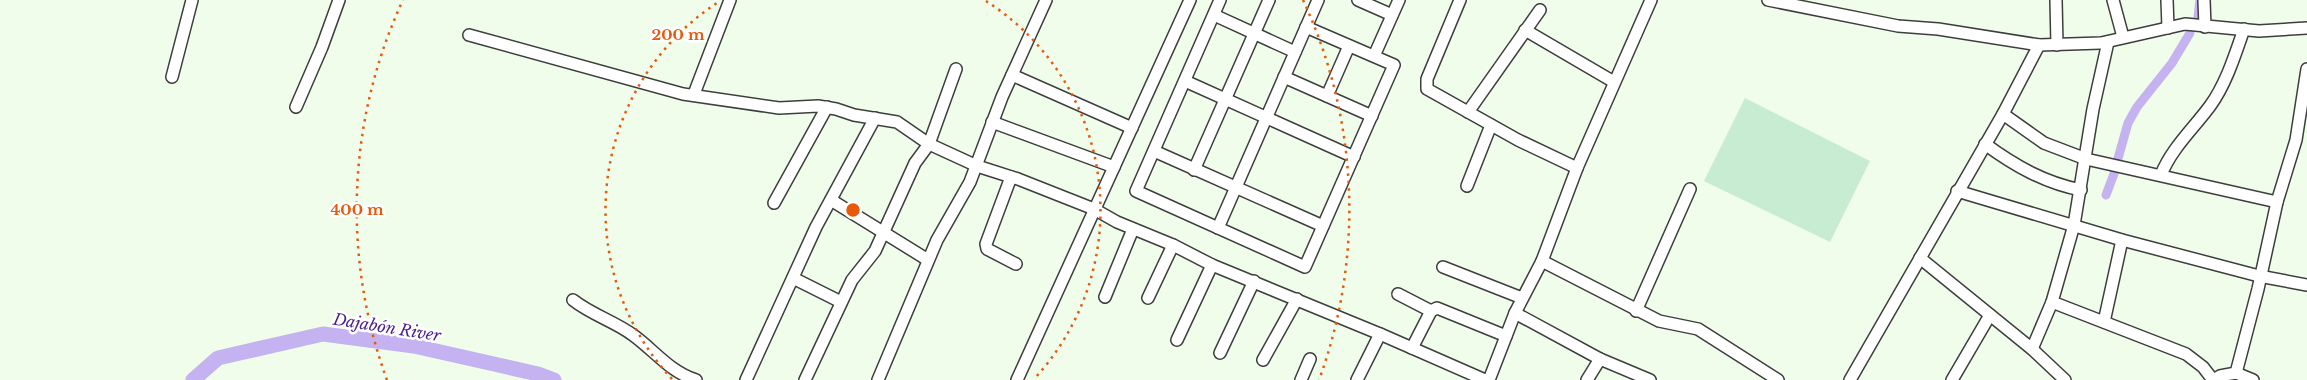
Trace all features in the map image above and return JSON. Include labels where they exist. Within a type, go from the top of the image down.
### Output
[{"type":"street","points":[[172,77],[192,0]]},
{"type":"street","points":[[296,107],[322,47],[339,0]]},
{"type":"street","points":[[694,94],[730,0]]},
{"type":"street","points":[[1017,380],[1190,0]]},
{"type":"street","points":[[1220,0],[1136,191],[1305,267],[1394,65],[1306,27]]},
{"type":"street","points":[[1194,170],[1269,0]]},
{"type":"street","points":[[1218,228],[1318,0]]},
{"type":"street","points":[[1358,0],[1392,15]]},
{"type":"street","points":[[1374,56],[1399,0]]},
{"type":"street","points":[[1460,0],[1426,79],[1427,89],[1491,125],[1577,168]]},
{"type":"street","points":[[1489,380],[1515,313],[1542,261],[1577,168],[1651,0]]},
{"type":"street","points":[[1768,0],[1800,4],[1898,26],[1938,29],[2039,45],[2108,42],[2122,37],[2185,24],[2259,31],[2307,28]]},
{"type":"street","points":[[2056,0],[2057,45]]},
{"type":"street","points":[[2113,0],[2122,37]]},
{"type":"street","points":[[2167,0],[2168,28]]},
{"type":"street","points":[[2204,0],[2204,27]]},
{"type":"street","points":[[878,380],[928,260],[977,166],[992,122],[1042,1]]},
{"type":"street","points":[[1468,112],[1540,10]]},
{"type":"street","points":[[1214,15],[1295,52]]},
{"type":"street","points":[[2161,175],[2166,163],[2211,105],[2230,68],[2244,29]]},
{"type":"street","points":[[1525,30],[1614,82]]},
{"type":"street","points":[[469,35],[683,94],[694,94],[779,108],[806,105],[827,107],[854,115],[897,122],[929,144],[977,166],[1011,176],[1094,209],[1117,222],[1173,245],[1212,265],[1412,348],[1459,374],[1485,380]]},
{"type":"street","points":[[2032,349],[2052,302],[2074,225],[2093,110],[2108,42]]},
{"type":"street","points":[[1850,380],[2003,114],[2039,45]]},
{"type":"street","points":[[1327,96],[1349,46]]},
{"type":"street","points":[[805,380],[852,280],[875,250],[915,163],[929,144],[956,69]]},
{"type":"street","points":[[2236,373],[2277,202],[2301,141],[2307,69]]},
{"type":"street","points":[[1012,75],[1132,128]]},
{"type":"street","points":[[1284,77],[1372,116]]},
{"type":"street","points":[[1185,81],[1354,157]]},
{"type":"street","points":[[774,203],[827,107]]},
{"type":"street","points":[[2003,114],[2044,143],[2086,159],[2277,202]]},
{"type":"street","points":[[746,380],[831,200],[875,118]]},
{"type":"street","points":[[992,122],[1114,167]]},
{"type":"street","points":[[1467,186],[1491,125]]},
{"type":"street","points":[[1985,144],[2010,162],[2030,172],[2058,185],[2081,190]]},
{"type":"street","points":[[1154,151],[1323,226]]},
{"type":"street","points":[[1011,176],[986,244],[987,249],[992,253],[1016,264]]},
{"type":"street","points":[[1636,311],[1690,189]]},
{"type":"street","points":[[1957,191],[2122,240],[2259,276],[2307,285]]},
{"type":"street","points":[[831,200],[928,260]]},
{"type":"street","points":[[1105,296],[1133,229]]},
{"type":"street","points":[[2104,322],[2122,240]]},
{"type":"street","points":[[1148,298],[1173,245]]},
{"type":"street","points":[[1920,258],[2032,349],[2065,380]]},
{"type":"street","points":[[1542,261],[1636,311],[1659,321],[1698,329],[1778,380]]},
{"type":"street","points":[[1177,340],[1212,265]]},
{"type":"street","points":[[1443,267],[1522,298]]},
{"type":"street","points":[[793,278],[842,302]]},
{"type":"street","points":[[1220,353],[1254,281]]},
{"type":"street","points":[[1398,294],[1431,311]]},
{"type":"street","points":[[1263,360],[1297,299]]},
{"type":"street","points":[[572,300],[589,312],[633,335],[674,370],[696,380]]},
{"type":"street","points":[[2052,302],[2186,354],[2203,367],[2213,380],[2220,376],[2236,373],[2253,380]]},
{"type":"street","points":[[1412,348],[1431,311],[1436,308],[1506,336]]},
{"type":"street","points":[[1515,313],[1600,359],[1650,380]]},
{"type":"street","points":[[1952,380],[1990,315]]},
{"type":"street","points":[[1357,380],[1380,334]]},
{"type":"street","points":[[1301,380],[1310,359]]},
{"type":"street","points":[[1587,380],[1600,359]]},
{"type":"green space","points":[[1745,98],[1870,161],[1830,242],[1704,181]]},
{"type":"waterway","points":[[2198,17],[2200,0]]},
{"type":"waterway","points":[[2117,162],[2128,123],[2137,107],[2172,63],[2190,33]]},
{"type":"waterway","points":[[2106,195],[2115,171]]},
{"type":"waterway","name":"Dajabón River","points":[[193,380],[218,358],[323,334],[414,346],[538,374],[554,380]]}]
